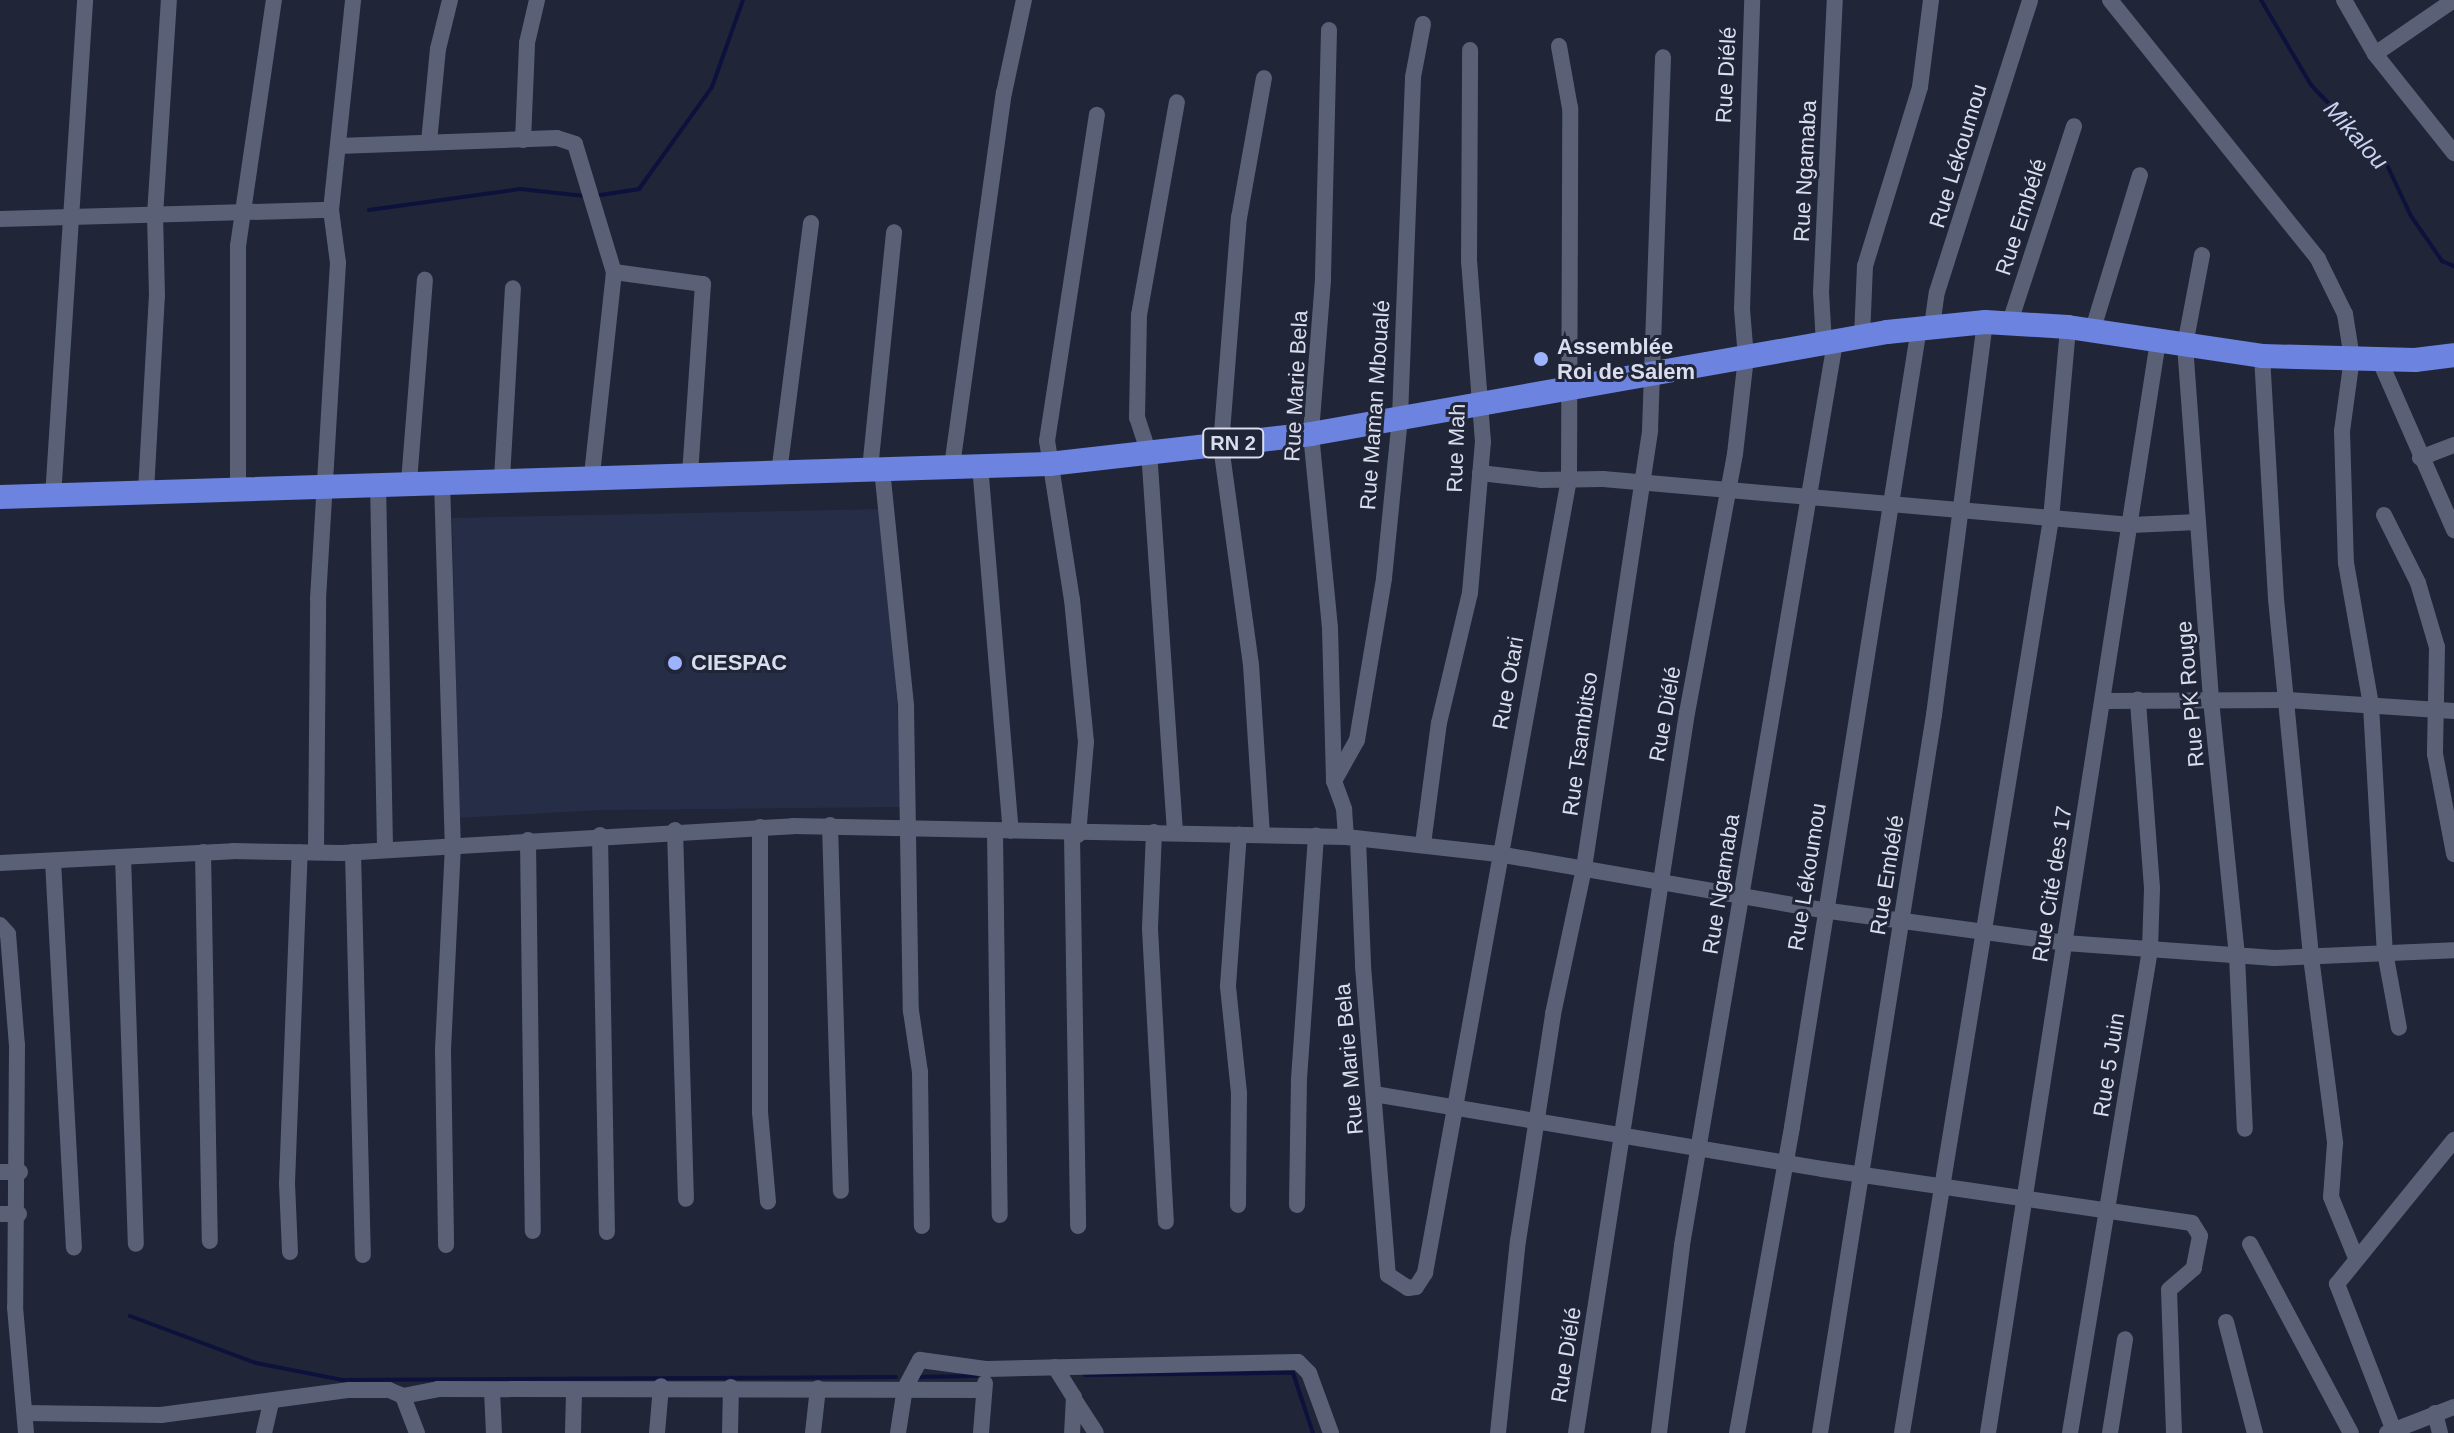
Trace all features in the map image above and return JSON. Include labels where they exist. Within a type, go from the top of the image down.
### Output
[{"type":"highway","name":"RN 2","points":[[0,497],[327,483],[1049,464],[1311,434],[1862,337],[1985,322],[2080,330],[2262,356],[2379,359],[2454,355]]},
{"type":"street","points":[[53,497],[68,219],[85,0]]},
{"type":"street","points":[[146,491],[157,296],[155,215],[169,0]]},
{"type":"street","points":[[238,487],[241,213],[274,0]]},
{"type":"street","points":[[290,1252],[287,1183],[308,851],[318,599],[338,263],[331,210],[353,0]]},
{"type":"street","points":[[429,142],[438,49],[450,0]]},
{"type":"street","points":[[523,140],[527,43],[537,0]]},
{"type":"street","points":[[952,466],[1004,93],[1024,0]]},
{"type":"street","name":"Rue Diélé","points":[[1576,1433],[1660,882],[1729,492],[1746,358],[1742,293],[1752,0]]},
{"type":"street","name":"Rue Ngamaba","points":[[1659,1433],[1699,1148],[1809,498],[1830,343],[1821,292],[1835,0]]},
{"type":"street","points":[[1862,337],[1865,266],[1920,87],[1931,0]]},
{"type":"street","name":"Rue Lékoumou","points":[[1737,1433],[1785,1163],[1822,910],[1891,504],[1926,327],[2030,0]]},
{"type":"street","points":[[2110,0],[2318,259],[2341,303],[2352,358],[2342,431],[2346,563],[2371,705],[2385,952],[2399,1028]]},
{"type":"street","points":[[2344,0],[2375,54],[2454,153]]},
{"type":"street","points":[[2375,54],[2454,0]]},
{"type":"street","name":"Rue Maman Mboualé","points":[[1334,781],[1357,740],[1384,578],[1400,417],[1413,77],[1423,24]]},
{"type":"street","name":"Rue Marie Bela","points":[[1329,30],[1323,280],[1311,434],[1330,628],[1334,781],[1352,838],[1388,1275]]},
{"type":"street","name":"Rue Otari","points":[[1388,1275],[1408,1288],[1416,1287],[1425,1273],[1498,854],[1569,479],[1571,390],[1567,313],[1570,108],[1559,46]]},
{"type":"street","name":"Rue Mah","points":[[1423,844],[1439,723],[1470,593],[1480,473],[1481,403],[1469,262],[1470,50]]},
{"type":"street","name":"Rue Tsambitso","points":[[1498,1433],[1508,1319],[1553,1014],[1584,868],[1643,482],[1653,373],[1663,57]]},
{"type":"street","points":[[1262,835],[1251,665],[1221,445],[1239,218],[1264,78]]},
{"type":"street","points":[[1175,832],[1149,454],[1137,418],[1139,315],[1177,102]]},
{"type":"street","points":[[1078,1226],[1075,835],[1086,742],[1072,600],[1049,464],[1050,411],[1097,115]]},
{"type":"street","name":"Rue Embélé","points":[[2010,322],[2074,126]]},
{"type":"street","points":[[338,146],[567,138],[581,152],[589,197],[614,272],[592,476]]},
{"type":"street","points":[[1902,1433],[1939,1185],[1985,932],[2080,330],[2140,175]]},
{"type":"street","points":[[0,219],[331,210]]},
{"type":"street","points":[[779,473],[811,223]]},
{"type":"street","points":[[894,232],[870,433],[906,707],[911,1011],[920,1072],[922,1226]]},
{"type":"street","name":"Rue PK Rouge","points":[[2202,255],[2185,345],[2211,700],[2237,956],[2245,1129]]},
{"type":"street","points":[[614,272],[703,284],[690,474]]},
{"type":"street","points":[[409,482],[425,280]]},
{"type":"street","points":[[502,478],[513,288]]},
{"type":"street","name":"Rue Embélé","points":[[1820,1433],[1902,923],[1963,511],[1985,322]]},
{"type":"street","name":"Rue Cité des 17","points":[[1988,1433],[2158,341]]},
{"type":"street","points":[[2262,356],[2263,444],[2311,957],[2335,1143],[2331,1197],[2356,1258]]},
{"type":"street","points":[[2379,359],[2454,530]]},
{"type":"street","points":[[2420,458],[2454,445]]},
{"type":"street","points":[[980,465],[1003,831],[1000,1215]]},
{"type":"street","points":[[1480,473],[1643,482],[1729,492],[2131,525],[2198,522]]},
{"type":"street","points":[[442,481],[453,845],[443,1050],[446,1245]]},
{"type":"street","points":[[378,482],[385,850]]},
{"type":"street","points":[[2384,515],[2408,559],[2431,623],[2435,754],[2454,854]]},
{"type":"street","name":"Rue 5 Juin","points":[[2070,1433],[2150,949],[2152,888],[2138,700]]},
{"type":"street","points":[[2103,701],[2288,700],[2454,711]]},
{"type":"street","points":[[830,825],[841,1191]]},
{"type":"street","points":[[0,863],[203,852],[353,852],[675,830],[830,825],[910,831],[1075,835],[1175,832],[1316,836],[1423,844],[1498,854],[1902,923],[2065,943],[2237,956],[2311,957],[2454,950]]},
{"type":"street","points":[[760,827],[760,1112],[768,1202]]},
{"type":"street","points":[[675,830],[686,1199]]},
{"type":"street","points":[[1154,832],[1150,929],[1166,1222]]},
{"type":"street","points":[[1238,1205],[1239,1093],[1228,986],[1239,834]]},
{"type":"street","points":[[600,835],[607,1232]]},
{"type":"street","points":[[1297,1205],[1299,1079],[1316,836]]},
{"type":"street","points":[[528,840],[533,1231]]},
{"type":"street","points":[[203,852],[210,1241]]},
{"type":"street","points":[[353,852],[363,1255]]},
{"type":"street","points":[[123,857],[136,1244]]},
{"type":"street","points":[[53,861],[74,1247]]},
{"type":"street","points":[[0,925],[8,934],[20,1172],[19,1214],[8,1308],[26,1413],[26,1433]]},
{"type":"street","points":[[1374,1094],[1785,1163],[2186,1220],[2199,1231],[2192,1272],[2169,1290],[2174,1433]]},
{"type":"street","points":[[2454,1140],[2356,1258],[2337,1289],[2390,1432],[2454,1407]]},
{"type":"street","points":[[0,1172],[20,1172]]},
{"type":"street","points":[[0,1214],[19,1214]]},
{"type":"street","points":[[2250,1244],[2351,1433]]},
{"type":"street","points":[[2226,1322],[2255,1433]]},
{"type":"street","points":[[2110,1433],[2125,1339]]},
{"type":"street","points":[[898,1433],[905,1388],[920,1360],[987,1369],[1298,1362],[1309,1373],[1331,1433]]},
{"type":"street","points":[[1055,1367],[1096,1433]]},
{"type":"street","points":[[981,1433],[987,1369]]},
{"type":"street","points":[[26,1413],[161,1415],[271,1403],[349,1390],[403,1396],[438,1389],[574,1392],[661,1386],[984,1390]]},
{"type":"street","points":[[657,1433],[661,1386]]},
{"type":"street","points":[[730,1433],[731,1387]]},
{"type":"street","points":[[813,1433],[818,1388]]},
{"type":"street","points":[[492,1391],[494,1433]]},
{"type":"street","points":[[573,1433],[574,1392]]},
{"type":"street","points":[[403,1396],[417,1433]]},
{"type":"street","points":[[1072,1433],[1074,1399]]},
{"type":"street","points":[[264,1433],[271,1403]]},
{"type":"street","points":[[2435,1413],[2440,1433]]},
{"type":"shaded area","name":"CIESPAC","points":[[882,509],[905,807],[599,810],[459,818],[452,518]]},
{"type":"waterway","points":[[594,196],[639,189],[712,87],[743,0]]},
{"type":"waterway","name":"Mikalou","points":[[2261,0],[2311,85],[2386,163],[2411,216],[2442,261],[2454,266]]},
{"type":"waterway","points":[[369,210],[520,189],[585,196]]},
{"type":"waterway","points":[[130,1316],[256,1363],[343,1380],[896,1377]]},
{"type":"waterway","points":[[1085,1375],[1293,1373],[1313,1433]]},
{"type":"waterway","points":[[918,1377],[976,1376]]},
{"type":"place","name":"Assemblée Roi de Salem","points":[[1541,359]]},
{"type":"place","name":"CIESPAC","points":[[675,663]]}]
